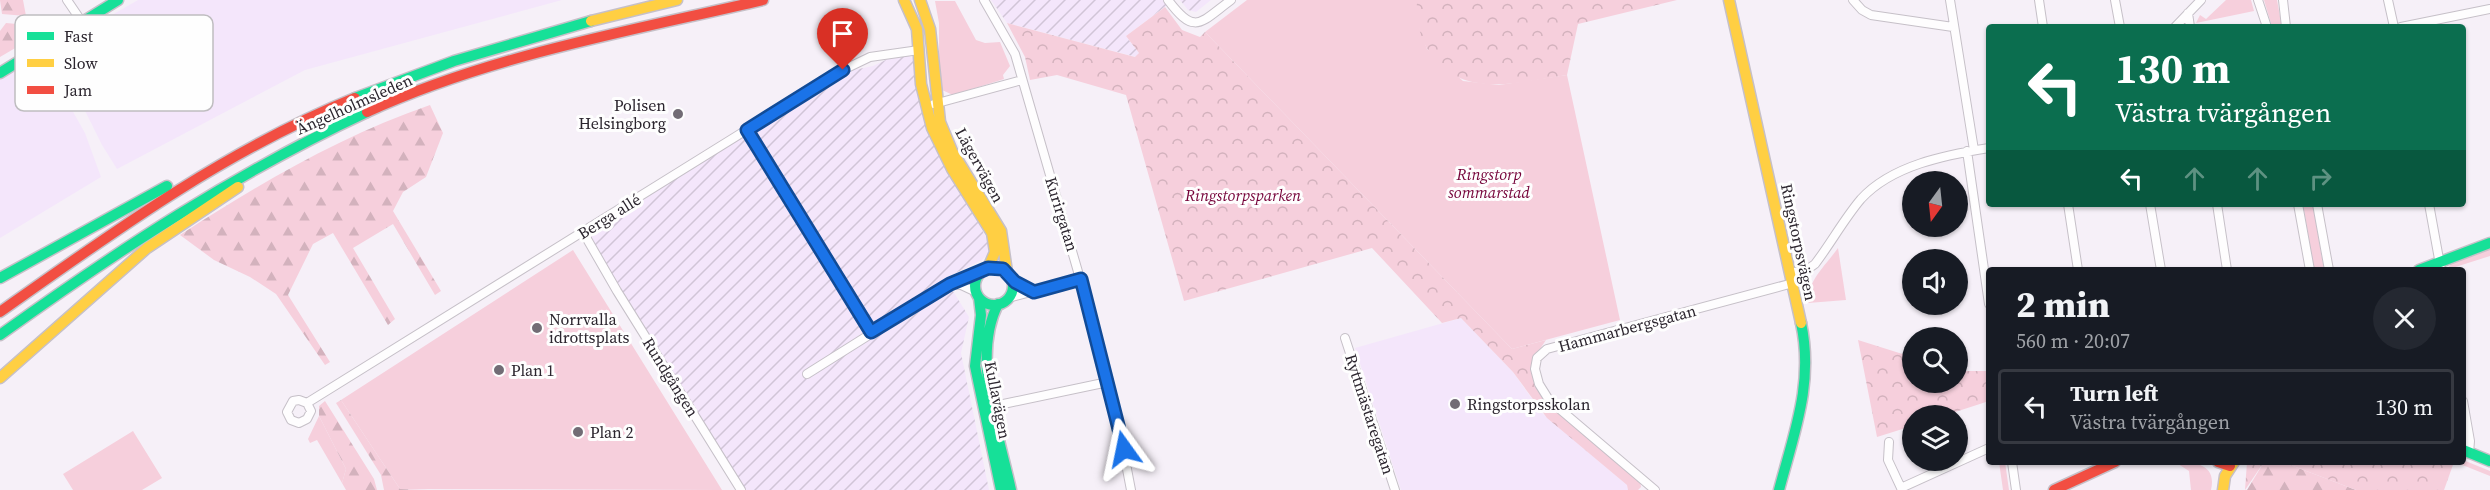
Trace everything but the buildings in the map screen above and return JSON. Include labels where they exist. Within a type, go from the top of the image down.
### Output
[{"type":"main road","points":[[93,15],[118,0]]},
{"type":"main road","name":"Ängelholmsleden","points":[[0,312],[171,194],[278,134],[358,96],[465,55],[543,32],[677,0]]},
{"type":"main road","name":"Ängelholmsleden","points":[[0,334],[117,251],[196,200],[261,163],[393,102],[490,67],[569,45],[763,0]]},
{"type":"main road","name":"Lägervägen","points":[[903,0],[917,29],[919,50],[931,104],[945,134],[1000,230],[1009,275]]},
{"type":"main road","name":"Lägervägen","points":[[922,0],[931,30],[932,128],[952,169],[992,233],[994,252],[984,270]]},
{"type":"main road","name":"Ringstorpsvägen","points":[[1729,0],[1806,347],[1807,382],[1779,490]]},
{"type":"main road","points":[[0,73],[15,64]]},
{"type":"main road","points":[[0,378],[90,296],[147,248],[242,185],[306,149],[490,67]]},
{"type":"main road","points":[[0,278],[209,164],[278,134]]},
{"type":"main road","points":[[2441,266],[2490,243]]},
{"type":"main road","points":[[998,267],[1009,275],[1012,289],[1008,298],[985,317],[975,285],[984,270],[998,267]]},
{"type":"main road","points":[[978,295],[988,303],[998,304]]},
{"type":"main road","name":"Kullavägen","points":[[985,317],[985,356],[1011,490]]},
{"type":"main road","name":"Kullavägen","points":[[985,317],[975,345],[975,366],[1001,490]]},
{"type":"main road","points":[[2466,452],[2490,461]]},
{"type":"main road","points":[[2054,490],[2101,465]]},
{"type":"main road","points":[[2223,490],[2231,465]]},
{"type":"street","points":[[67,0],[77,15]]},
{"type":"street","name":"Kurirgatan","points":[[984,0],[1015,54],[1081,279],[1108,382],[1131,490]]},
{"type":"street","points":[[1168,0],[1184,20],[1196,23],[1231,0]]},
{"type":"street","points":[[1853,0],[1862,10],[1871,15],[1953,27]]},
{"type":"street","points":[[1950,0],[1986,280]]},
{"type":"street","points":[[2039,0],[2043,24]]},
{"type":"street","points":[[2115,0],[2119,24]]},
{"type":"street","points":[[2178,24],[2201,0]]},
{"type":"street","points":[[2258,0],[2266,24]]},
{"type":"street","points":[[2283,0],[2286,24]]},
{"type":"street","points":[[2388,0],[2393,24]]},
{"type":"street","points":[[2416,24],[2490,9]]},
{"type":"street","points":[[2188,13],[2190,24]]},
{"type":"street","name":"Berga allé","points":[[307,403],[859,62],[892,53],[919,50]]},
{"type":"street","points":[[931,104],[1022,80]]},
{"type":"street","points":[[747,130],[871,332]]},
{"type":"street","name":"Hammarbergsgatan","points":[[1654,490],[1552,405],[1537,378],[1535,366],[1539,356],[1547,349],[1792,278],[1815,264],[1862,198],[1880,183],[1908,168],[1986,148]]},
{"type":"street","points":[[2068,207],[2078,267]]},
{"type":"street","points":[[2150,207],[2160,267]]},
{"type":"street","points":[[2217,207],[2227,267]]},
{"type":"street","points":[[2299,207],[2309,267]]},
{"type":"street","points":[[2318,207],[2328,267]]},
{"type":"street","points":[[2430,207],[2441,266]]},
{"type":"street","name":"Rundgången","points":[[584,232],[617,291],[741,490]]},
{"type":"street","points":[[807,374],[950,284],[984,270]]},
{"type":"street","points":[[1009,275],[1034,292]]},
{"type":"street","points":[[1008,298],[1081,279]]},
{"type":"street","points":[[950,284],[961,285],[978,295]]},
{"type":"street","name":"Ryttmästaregatan","points":[[1345,338],[1395,490]]},
{"type":"street","points":[[994,406],[1108,382]]},
{"type":"street","points":[[2466,418],[2470,441],[2466,452]]},
{"type":"street","points":[[1889,442],[1888,460],[1901,489],[1986,449]]},
{"type":"street","points":[[2012,465],[2016,490]]},
{"type":"shaded area","points":[[138,0],[562,0],[305,70],[117,169],[85,111],[213,111],[213,15],[112,15]]},
{"type":"shaded area","points":[[991,0],[1174,0],[1126,36],[1139,53],[1136,57],[1007,23]]},
{"type":"shaded area","points":[[1180,0],[1211,0],[1196,12],[1188,10]]},
{"type":"shaded area","points":[[894,56],[909,56],[914,59],[919,101],[925,123],[990,245],[988,254],[982,260],[945,278],[969,317],[961,353],[989,490],[745,490],[586,232],[849,71],[873,66]]},
{"type":"shaded area","points":[[15,70],[15,111],[73,111],[85,133],[101,177],[0,238],[0,79]]},
{"type":"shaded area","name":"Ringstorpsskolan","points":[[1461,318],[1513,372],[1542,413],[1627,485],[1628,490],[1401,490],[1355,348]]},
{"type":"green space","points":[[0,0],[23,0],[26,15],[2,14]]},
{"type":"green space","name":"Ringstorp sommarstad","points":[[1247,0],[1417,0],[1420,30],[1427,49],[1463,81],[1499,85],[1567,75],[1620,320],[1512,349],[1205,32]]},
{"type":"green space","points":[[1417,0],[1677,0],[1578,24],[1567,75],[1511,84],[1492,84],[1458,77],[1443,68],[1423,41],[1418,21]]},
{"type":"green space","points":[[2226,0],[2251,0],[2254,11],[2196,23],[2200,15],[2206,19]]},
{"type":"green space","points":[[2264,0],[2277,0],[2281,24],[2271,24]]},
{"type":"green space","points":[[935,1],[955,1],[976,40],[985,43],[1000,42],[1010,66],[1003,75],[1004,79],[953,95],[942,90],[939,82],[939,23]]},
{"type":"green space","name":"Ringstorpsparken","points":[[1165,7],[1182,30],[1200,37],[1205,32],[1512,349],[1546,340],[1536,355],[1542,393],[1640,480],[1641,487],[1638,490],[1628,490],[1627,485],[1547,418],[1513,372],[1461,318],[1442,323],[1372,248],[1184,301],[1126,95],[1057,75],[1030,80],[1025,57],[1007,23],[1135,57],[1139,53],[1126,36]]},
{"type":"green space","points":[[6,23],[15,24],[15,48],[0,57],[0,31]]},
{"type":"green space","points":[[430,105],[443,133],[426,177],[403,192],[393,211],[441,291],[435,295],[393,224],[353,248],[395,319],[388,325],[333,233],[313,244],[288,295],[330,362],[325,365],[276,294],[250,277],[214,260],[180,235],[301,162],[364,131]]},
{"type":"green space","points":[[2304,207],[2314,207],[2324,267],[2314,267]]},
{"type":"green space","points":[[1838,248],[1846,300],[1808,303],[1814,280]]},
{"type":"green space","points":[[2490,249],[2490,256],[2449,267],[2452,263]]},
{"type":"green space","name":"Norrvalla idrottsplats","points":[[573,250],[722,490],[400,489],[341,400]]},
{"type":"green space","points":[[1858,340],[1902,354],[1902,393],[1968,393],[1968,371],[1986,371],[1986,402],[1968,408],[1968,405],[1902,405],[1902,429],[1877,437]]},
{"type":"green space","points":[[341,400],[400,489],[428,490],[384,490],[381,475],[336,403]]},
{"type":"green space","points":[[325,401],[374,479],[377,490],[346,490],[342,483],[346,469],[319,416],[319,406]]},
{"type":"green space","points":[[319,416],[346,469],[342,483],[317,440],[310,443],[308,439]]},
{"type":"green space","points":[[133,431],[162,478],[142,490],[73,490],[63,474]]},
{"type":"green space","points":[[2466,461],[2490,471],[2490,476],[2462,465],[2466,465]]},
{"type":"green space","points":[[1999,465],[2005,465],[2009,490],[2003,490]]},
{"type":"green space","points":[[2180,465],[2200,465],[2208,470],[2212,481],[2211,490],[2191,490],[2189,471]]},
{"type":"green space","points":[[2247,465],[2262,465],[2245,490]]},
{"type":"green space","points":[[2262,465],[2291,465],[2356,490],[2247,490]]},
{"type":"green space","points":[[2291,465],[2453,465],[2444,490],[2356,490]]},
{"type":"traffic: fast","points":[[94,15],[118,0]]},
{"type":"traffic: fast","points":[[355,98],[454,61],[591,21]]},
{"type":"traffic: fast","points":[[0,73],[15,64]]},
{"type":"traffic: fast","points":[[0,335],[88,273],[224,187],[367,112]]},
{"type":"traffic: fast","points":[[0,278],[167,186]]},
{"type":"traffic: fast","points":[[2427,267],[2490,243]]},
{"type":"traffic: fast","points":[[994,267],[1007,273],[1013,286],[1007,299],[994,305],[981,299],[975,286],[981,273],[994,267]]},
{"type":"traffic: fast","points":[[979,298],[981,315],[975,366],[1001,490]]},
{"type":"traffic: fast","points":[[998,304],[990,325],[987,372],[994,421],[1011,490]]},
{"type":"traffic: fast","points":[[1779,490],[1796,428],[1804,387],[1805,366],[1801,323]]},
{"type":"traffic: fast","points":[[2466,451],[2490,461]]},
{"type":"traffic: slow","points":[[591,21],[677,0]]},
{"type":"traffic: slow","points":[[904,0],[917,29],[921,84],[932,128],[952,169],[992,233],[995,252],[988,268]]},
{"type":"traffic: slow","points":[[920,0],[930,29],[940,122],[952,151],[1001,231],[1007,272]]},
{"type":"traffic: slow","points":[[1729,0],[1801,323]]},
{"type":"traffic: slow","points":[[0,378],[147,248],[238,187]]},
{"type":"traffic: slow","points":[[2223,490],[2225,476],[2232,465]]},
{"type":"traffic: jam","points":[[367,112],[414,92],[512,60],[612,34],[763,0]]},
{"type":"traffic: jam","points":[[0,312],[128,223],[216,167],[307,119],[355,98]]},
{"type":"traffic: jam","points":[[2054,490],[2108,465]]},
{"type":"place","name":"Polisen Helsingborg","points":[[678,114]]},
{"type":"place","name":"Norrvalla idrottsplats","points":[[537,328]]},
{"type":"place","name":"Plan 1","points":[[499,370]]},
{"type":"place","name":"Ringstorpsskolan","points":[[1455,404]]},
{"type":"place","name":"Plan 2","points":[[578,432]]},
{"type":"route","points":[[843,70],[747,130],[871,332],[950,284],[988,268],[1003,269],[1015,282],[1034,292],[1081,279],[1124,449]]}]
